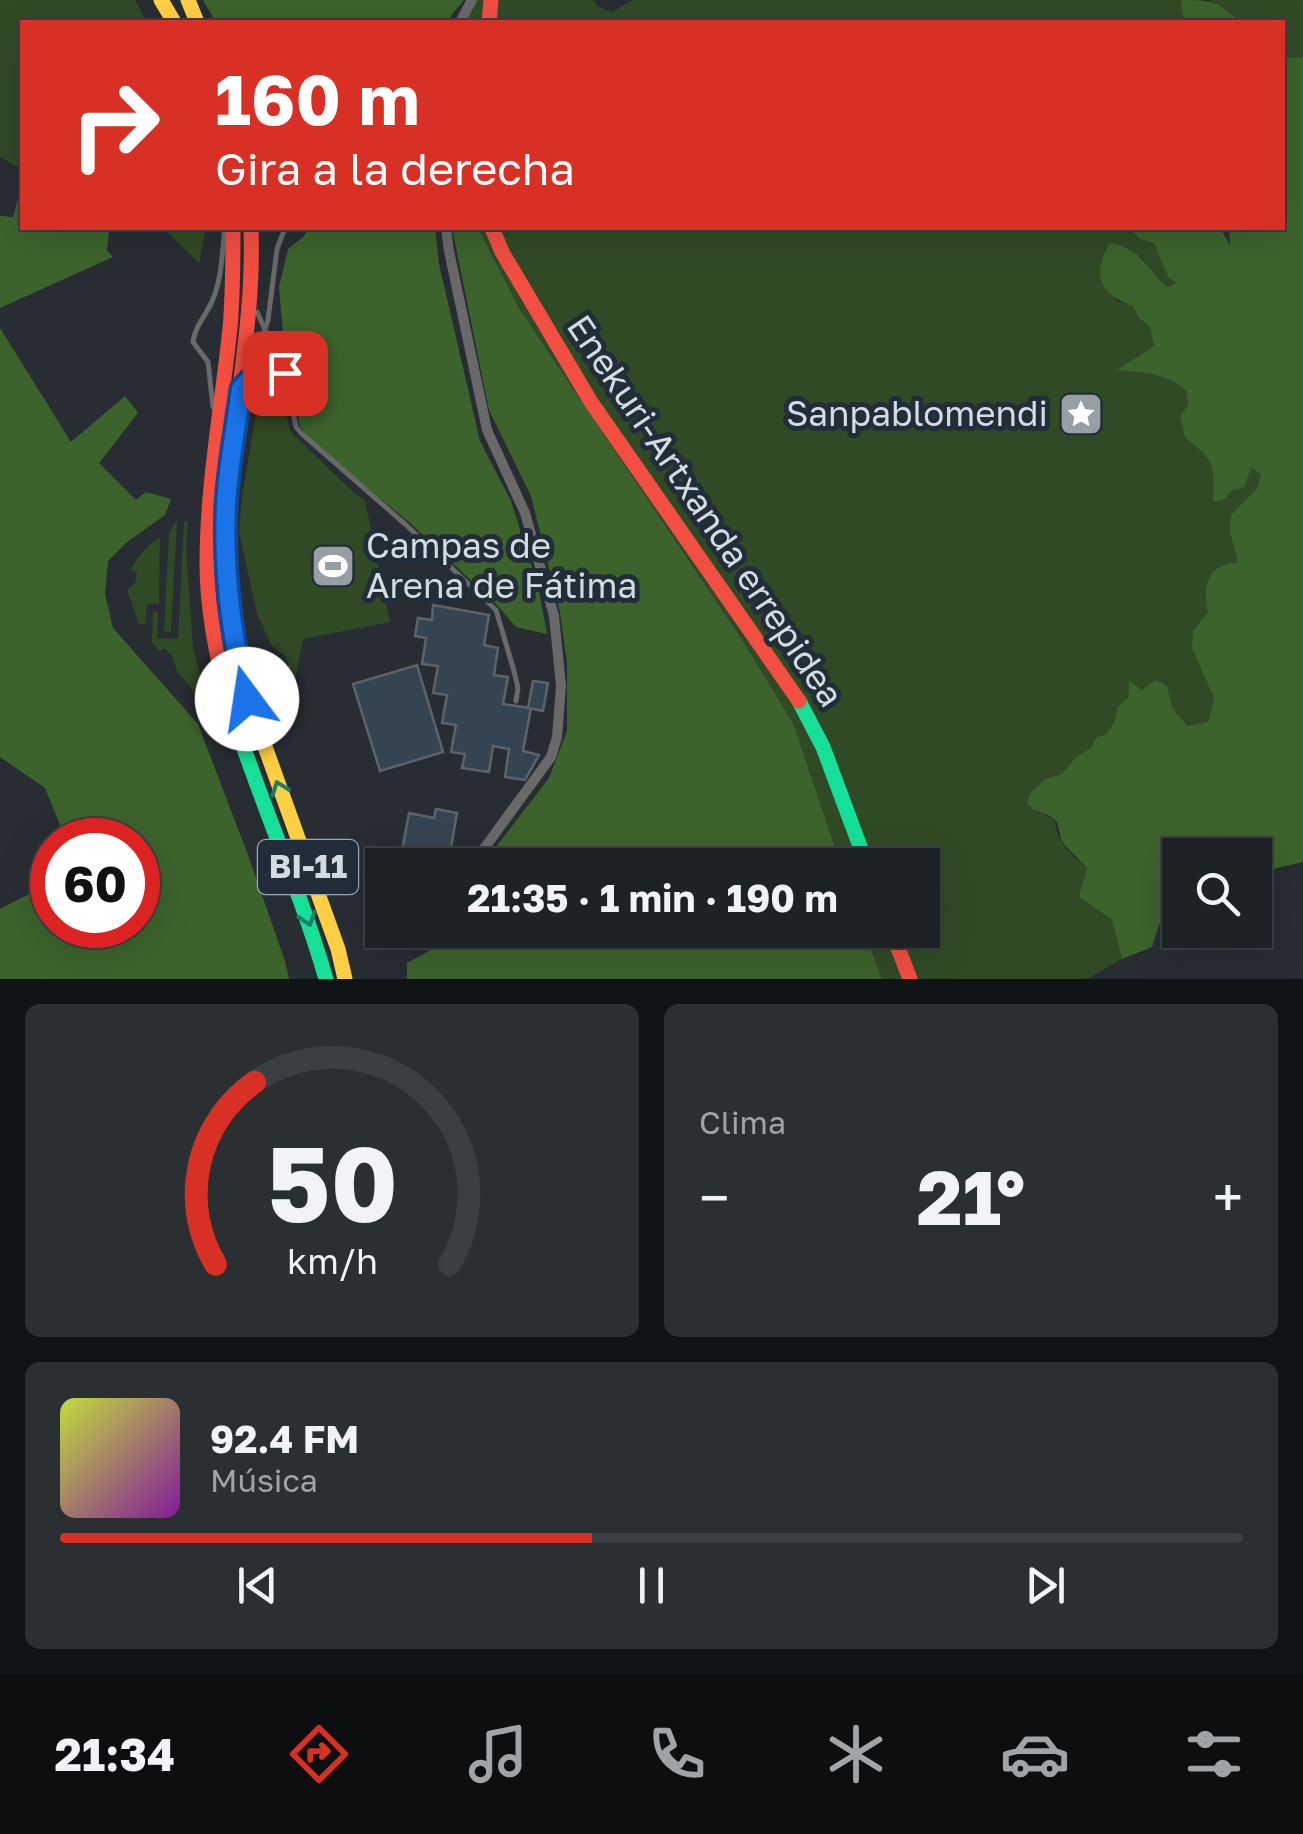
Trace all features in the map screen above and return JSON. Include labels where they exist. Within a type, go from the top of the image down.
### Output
[{"type":"main road","name":"BI-11","points":[[234,230],[234,290],[208,498],[208,600],[217,664],[240,740],[304,905],[326,979]]},
{"type":"main road","name":"BI-11","points":[[252,230],[245,384],[226,501],[230,615],[247,699],[338,949],[345,979]]},
{"type":"main road","name":"Enekuri-Artxanda errepidea","points":[[493,230],[591,402],[800,704],[823,747],[861,848]]},
{"type":"main road","points":[[898,948],[910,979]]},
{"type":"street","points":[[446,230],[488,430],[525,513],[554,616],[562,686],[552,758],[485,848]]},
{"type":"lane","points":[[215,441],[208,362],[192,342],[213,299],[224,230]]},
{"type":"lane","points":[[245,384],[265,332],[277,249],[284,230]]},
{"type":"lane","points":[[252,291],[265,332],[285,373],[300,433],[496,610],[518,688],[516,701]]},
{"type":"lane","points":[[245,384],[270,369],[285,373]]},
{"type":"green space","points":[[0,0],[135,0],[146,20],[20,20],[20,168],[0,157]]},
{"type":"green space","points":[[203,0],[464,0],[448,20],[215,20]]},
{"type":"green space","points":[[465,0],[594,0],[597,6],[612,12],[633,0],[1181,0],[1184,20],[467,20]]},
{"type":"green space","points":[[1181,0],[1213,3],[1237,20],[1184,20]]},
{"type":"green space","points":[[1209,0],[1303,0],[1303,57],[1285,58],[1285,20],[1237,20]]},
{"type":"green space","points":[[1303,57],[1303,862],[1272,870],[1272,838],[1162,838],[1162,916],[1152,947],[1122,959],[1112,920],[1079,897],[1087,868],[1062,842],[1057,822],[1027,803],[1045,779],[1062,774],[1076,757],[1091,748],[1096,737],[1105,735],[1114,723],[1118,706],[1129,697],[1129,680],[1141,690],[1156,680],[1167,686],[1173,709],[1188,726],[1208,722],[1214,699],[1192,648],[1193,631],[1208,612],[1206,593],[1210,578],[1220,567],[1238,563],[1230,532],[1231,515],[1257,489],[1261,474],[1251,468],[1244,487],[1213,502],[1211,464],[1185,438],[1180,417],[1188,404],[1186,390],[1161,377],[1117,370],[1154,346],[1150,327],[1133,306],[1106,289],[1101,264],[1110,243],[1121,246],[1136,254],[1167,287],[1177,283],[1168,277],[1154,243],[1140,239],[1131,230],[1221,230],[1230,245],[1229,230],[1285,230],[1285,58]]},
{"type":"green space","points":[[20,191],[20,230],[112,230],[107,250],[113,257],[0,308],[0,216],[13,217]]},
{"type":"green space","points":[[165,230],[206,230],[199,263]]},
{"type":"green space","points":[[307,230],[435,230],[439,264],[480,441],[511,501],[538,586],[547,634],[516,627],[409,522],[315,445],[300,427],[284,345],[279,287],[288,249]]},
{"type":"green space","points":[[452,230],[479,230],[520,310],[741,638],[793,723],[835,848],[495,848],[549,778],[567,731],[567,663],[560,612],[531,496],[489,410]]},
{"type":"green space","points":[[479,230],[1131,230],[1140,239],[1154,243],[1178,284],[1167,287],[1140,255],[1115,300],[1133,306],[1150,327],[1154,346],[1118,370],[1161,376],[1186,390],[1188,404],[1180,417],[1185,438],[1209,456],[1214,470],[1231,491],[1251,468],[1261,474],[1257,489],[1230,532],[1238,563],[1192,648],[1214,700],[1208,722],[1189,726],[1173,709],[1167,686],[1129,697],[1118,706],[1114,724],[1105,735],[1096,737],[1091,748],[1076,757],[1062,774],[1045,779],[1033,809],[1053,820],[1063,844],[1087,868],[1089,899],[1112,920],[1122,959],[1087,979],[882,979],[871,948],[940,948],[940,848],[835,848],[793,723],[741,638],[520,310]]},
{"type":"green space","points":[[0,328],[71,442],[125,396],[138,413],[99,463],[136,500],[146,492],[171,499],[165,515],[108,561],[105,594],[113,628],[198,724],[248,855],[289,979],[0,979],[0,909],[30,893],[30,948],[160,948],[160,818],[57,818],[45,788],[0,757]]},
{"type":"green space","points":[[266,375],[275,375],[291,432],[365,500],[390,622],[303,639],[295,682],[285,656],[272,646],[257,614],[239,532],[261,386]]},
{"type":"green space","points":[[177,520],[171,632],[164,631],[169,533]]},
{"type":"green space","points":[[184,521],[188,522],[186,549],[193,648],[211,713],[177,671],[165,648],[159,651],[152,642],[153,612],[158,612],[157,638],[178,639]]},
{"type":"green space","points":[[160,538],[159,604],[147,604],[145,624],[139,624],[127,590],[135,583],[137,573],[131,569],[143,551]]},
{"type":"green space","points":[[434,948],[871,948],[882,979],[407,979],[407,963]]},
{"type":"building","points":[[433,605],[489,615],[484,645],[498,648],[494,675],[508,677],[503,704],[531,708],[523,751],[539,755],[525,780],[505,777],[509,749],[493,746],[489,772],[462,768],[465,754],[451,752],[456,725],[442,723],[447,695],[433,693],[438,666],[422,664],[426,638],[415,636],[418,618],[432,620]]},
{"type":"building","points":[[417,665],[443,752],[380,771],[353,684]]},
{"type":"building","points":[[533,681],[548,683],[543,711],[528,708]]},
{"type":"building","points":[[436,809],[457,813],[451,848],[403,848],[409,813],[434,818]]},
{"type":"traffic: fast","points":[[799,701],[823,747],[861,848]]},
{"type":"traffic: fast","points":[[230,707],[326,979]]},
{"type":"traffic: slow","points":[[161,0],[173,20]]},
{"type":"traffic: slow","points":[[188,0],[196,20]]},
{"type":"traffic: slow","points":[[246,694],[338,949],[345,979]]},
{"type":"traffic: jam","points":[[489,20],[491,0]]},
{"type":"traffic: jam","points":[[230,707],[214,636],[207,564],[212,475],[231,315],[233,230]]},
{"type":"traffic: jam","points":[[246,694],[230,611],[226,548],[228,489],[249,303],[251,230]]},
{"type":"traffic: jam","points":[[493,230],[591,402],[799,701]]},
{"type":"traffic: jam","points":[[898,948],[910,979]]},
{"type":"place","name":"Sanpablomendi","points":[[1081,414]]},
{"type":"place","name":"Campas de Arena de Fátima","points":[[333,566]]},
{"type":"route","points":[[247,699],[230,615],[226,501],[241,389],[248,379],[262,371],[285,373]]}]
